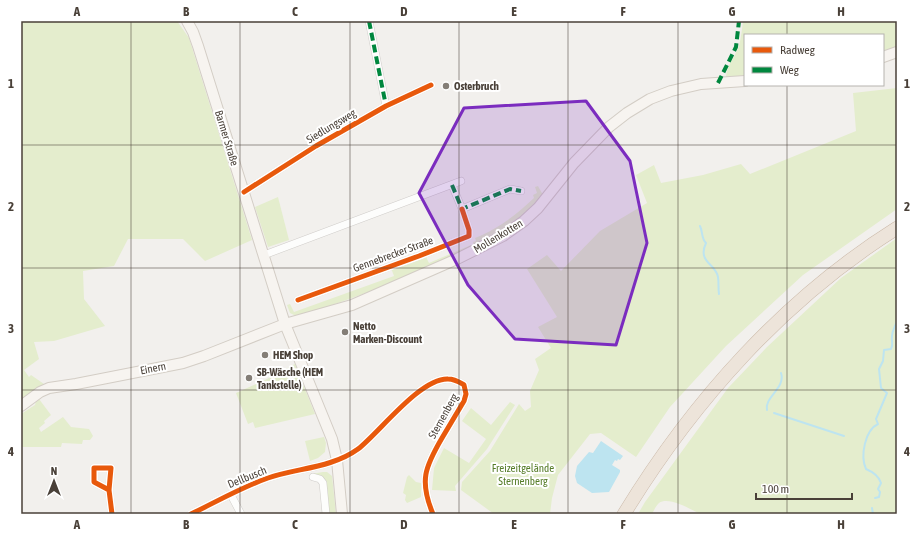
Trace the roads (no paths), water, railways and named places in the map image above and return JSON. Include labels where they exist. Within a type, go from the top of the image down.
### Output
[{"type":"highway","points":[[624,514],[652,470],[689,419],[738,362],[765,334],[814,290],[846,264],[897,228]]},
{"type":"highway","points":[[634,514],[659,473],[692,426],[761,348],[796,314],[828,287],[897,236]]},
{"type":"main road","name":"Barmer Straße","points":[[187,21],[198,46],[264,255]]},
{"type":"main road","points":[[884,57],[897,52]]},
{"type":"main road","name":"Mollenkotten","points":[[285,324],[352,305],[457,259],[503,236],[524,221],[538,208],[562,176],[609,127],[627,113],[650,99],[671,91],[699,85],[744,81]]},
{"type":"main road","points":[[264,255],[285,324],[325,422],[337,460],[342,514]]},
{"type":"main road","name":"Einern","points":[[21,406],[44,390],[183,363],[260,335],[285,324]]},
{"type":"street","points":[[369,21],[386,106]]},
{"type":"street","name":"Siedlungsweg","points":[[244,192],[316,146],[386,106],[431,85]]},
{"type":"street","points":[[264,255],[461,181]]},
{"type":"street","name":"Gennebrecker Straße","points":[[298,300],[419,256],[469,236],[469,230],[462,209],[452,185]]},
{"type":"street","points":[[462,209],[510,190],[521,190]]},
{"type":"street","name":"Sternenberg","points":[[337,460],[357,450],[394,413],[429,385],[440,380],[456,380],[464,385],[466,394],[464,401],[432,454],[426,472],[426,497],[433,514]]},
{"type":"street","name":"Dellbusch","points":[[191,514],[231,494],[269,478],[337,460]]},
{"type":"street","points":[[313,477],[320,479],[323,482],[326,514]]},
{"type":"street","points":[[109,490],[112,514]]},
{"type":"street","name":"Dellbusch","points":[[231,494],[241,514]]},
{"type":"water","points":[[601,441],[623,456],[620,460],[615,460],[612,465],[620,470],[620,472],[609,492],[592,493],[577,483],[575,476],[577,466],[589,452],[593,453]]},
{"type":"waterway","points":[[700,226],[703,239],[706,243],[704,249],[705,259],[717,273],[719,294]]},
{"type":"waterway","points":[[875,498],[879,497],[880,492],[878,489],[881,483],[875,474],[866,469],[864,464],[864,451],[867,437],[878,424],[876,419],[887,393],[881,388],[879,369],[883,361],[884,350],[891,349],[892,347],[892,334],[897,320]]},
{"type":"waterway","points":[[767,410],[767,405],[778,388],[782,378],[781,373]]},
{"type":"waterway","points":[[774,413],[844,436]]},
{"type":"waterway","points":[[872,508],[873,514]]},
{"type":"place","name":"Osterbruch","points":[[446,86]]},
{"type":"place","name":"Netto Marken-Discount","points":[[345,332]]},
{"type":"place","name":"HEM Shop","points":[[265,355]]},
{"type":"place","name":"SB-Wäsche (HEM Tankstelle)","points":[[249,378]]},
{"type":"park label","name":"Freizeitgelände Sternenberg","points":[[523,474]]}]
